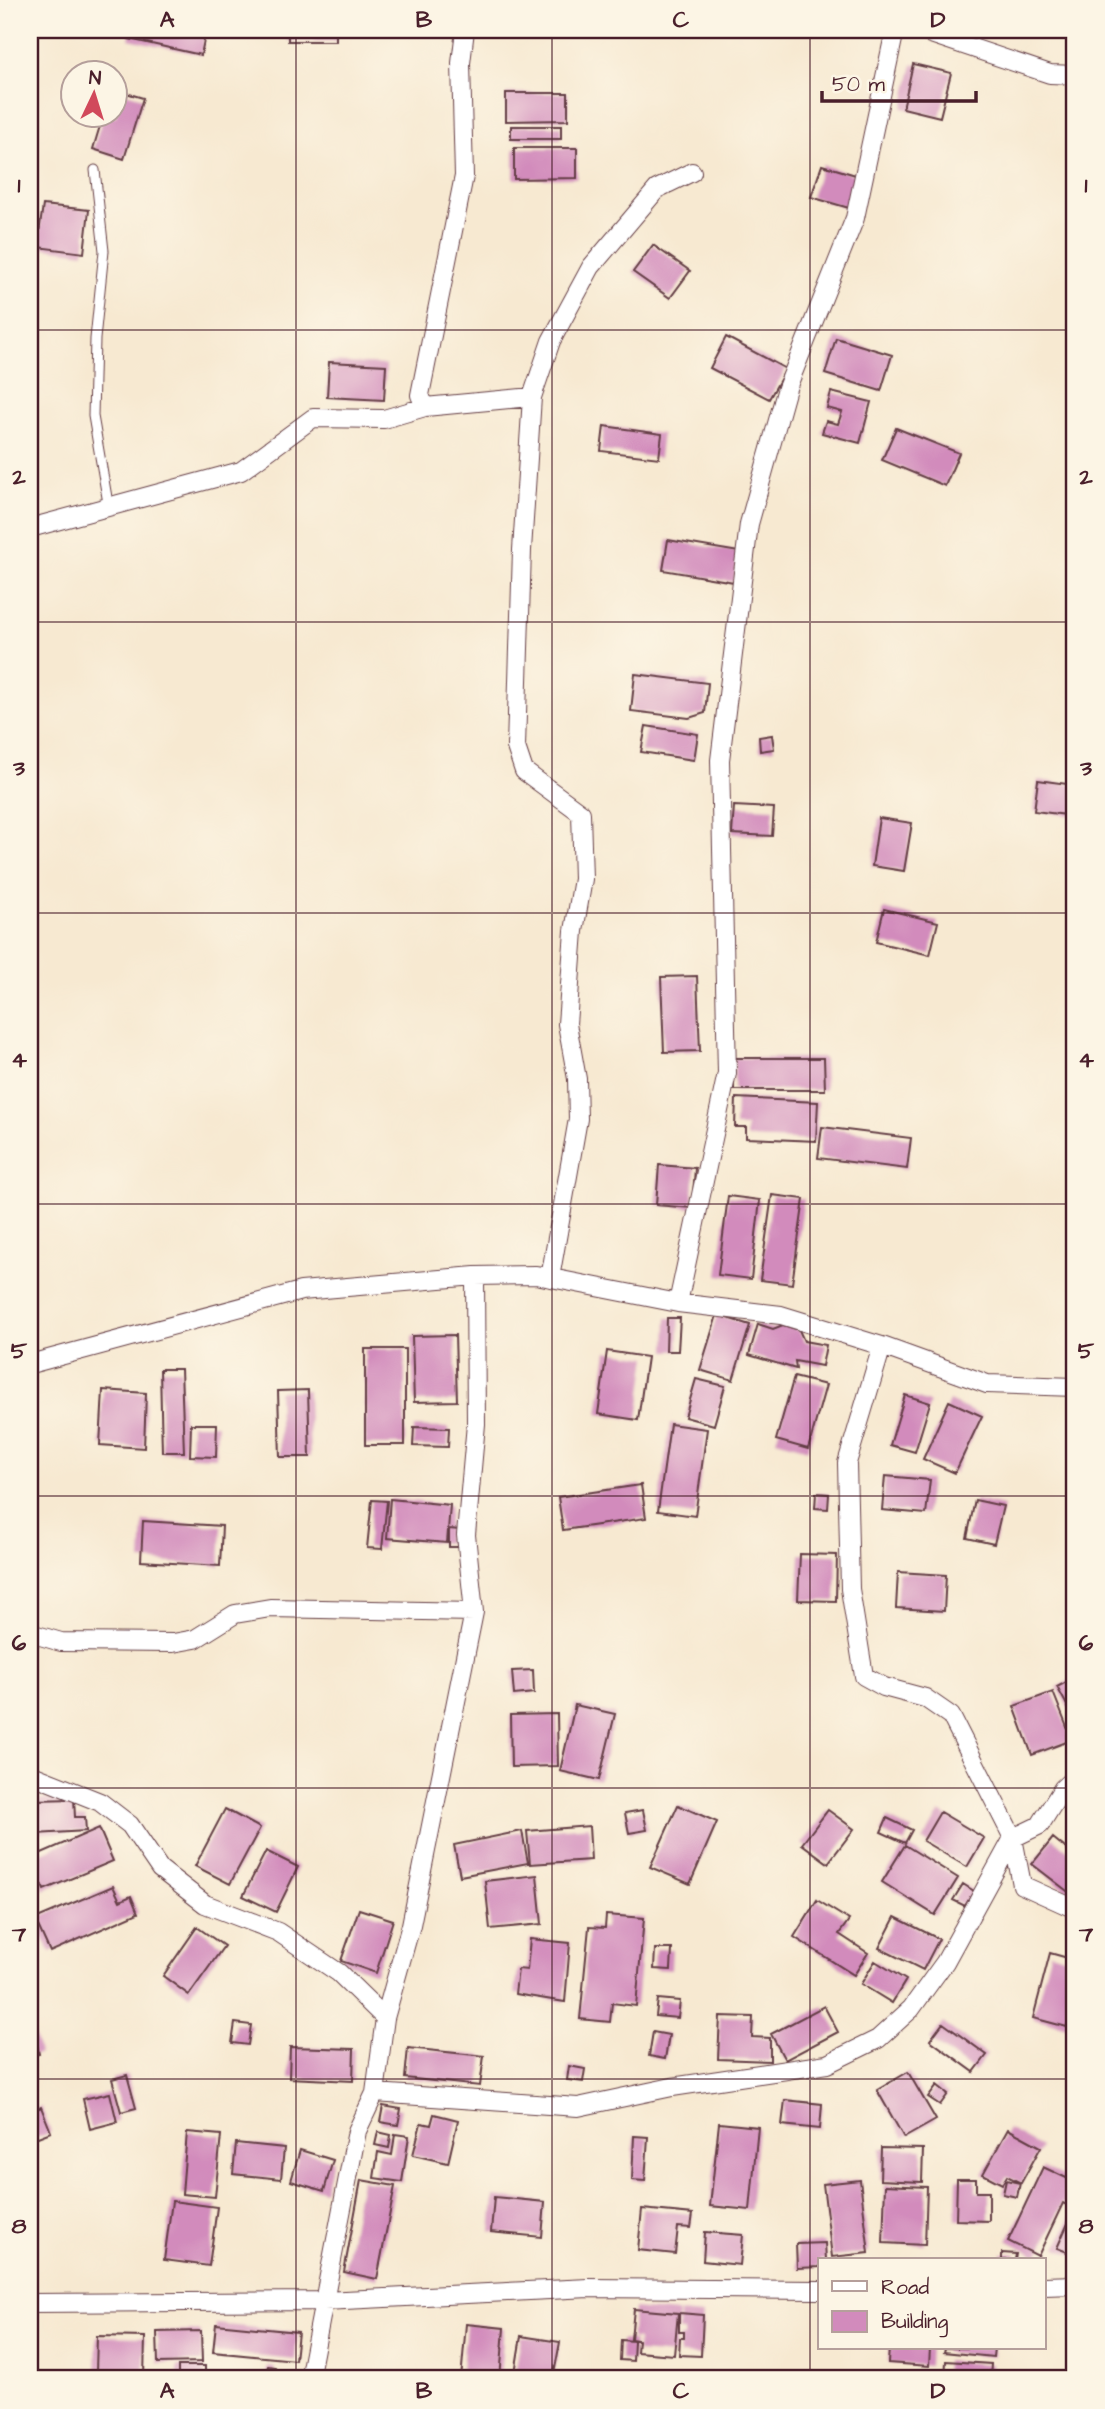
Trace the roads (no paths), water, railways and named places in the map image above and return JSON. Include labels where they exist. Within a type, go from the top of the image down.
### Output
[{"type":"street","points":[[425,407],[421,395],[464,176],[461,63],[465,30]]},
{"type":"street","points":[[678,1303],[727,1073],[720,760],[749,524],[787,388],[855,218],[895,30]]},
{"type":"street","points":[[919,30],[1050,74],[1075,75]]},
{"type":"street","points":[[550,1278],[578,1119],[577,1079],[568,1024],[574,931],[583,879],[581,813],[524,771],[516,747],[522,550],[532,397],[551,341],[591,267],[657,189],[692,172]]},
{"type":"street","points":[[30,528],[241,471],[313,418],[384,419],[425,407],[532,397]]},
{"type":"street","points":[[309,2379],[357,2131],[375,2093],[385,2018],[411,1925],[474,1612],[466,1535],[476,1424],[475,1276]]},
{"type":"street","points":[[30,1364],[301,1291],[475,1276],[550,1278],[678,1303],[781,1315],[882,1346],[987,1384],[1075,1387]]},
{"type":"street","points":[[882,1346],[847,1463],[850,1589],[864,1676],[884,1687],[925,1698],[950,1716],[1013,1838],[1022,1885],[1075,1909]]},
{"type":"street","points":[[30,1633],[61,1642],[173,1643],[195,1639],[235,1614],[270,1608],[474,1612]]},
{"type":"street","points":[[30,1774],[100,1802],[130,1825],[160,1869],[205,1904],[278,1932],[339,1973],[385,2018]]},
{"type":"street","points":[[375,2093],[578,2107],[672,2087],[827,2064],[878,2039],[911,2009],[945,1962],[1013,1838],[1040,1825],[1063,1788],[1075,1777]]},
{"type":"street","points":[[1046,2286],[1075,2285]]},
{"type":"street","points":[[30,2303],[324,2301],[589,2288],[818,2290]]},
{"type":"lane","points":[[95,170],[104,251],[95,339],[93,416],[108,509]]}]
